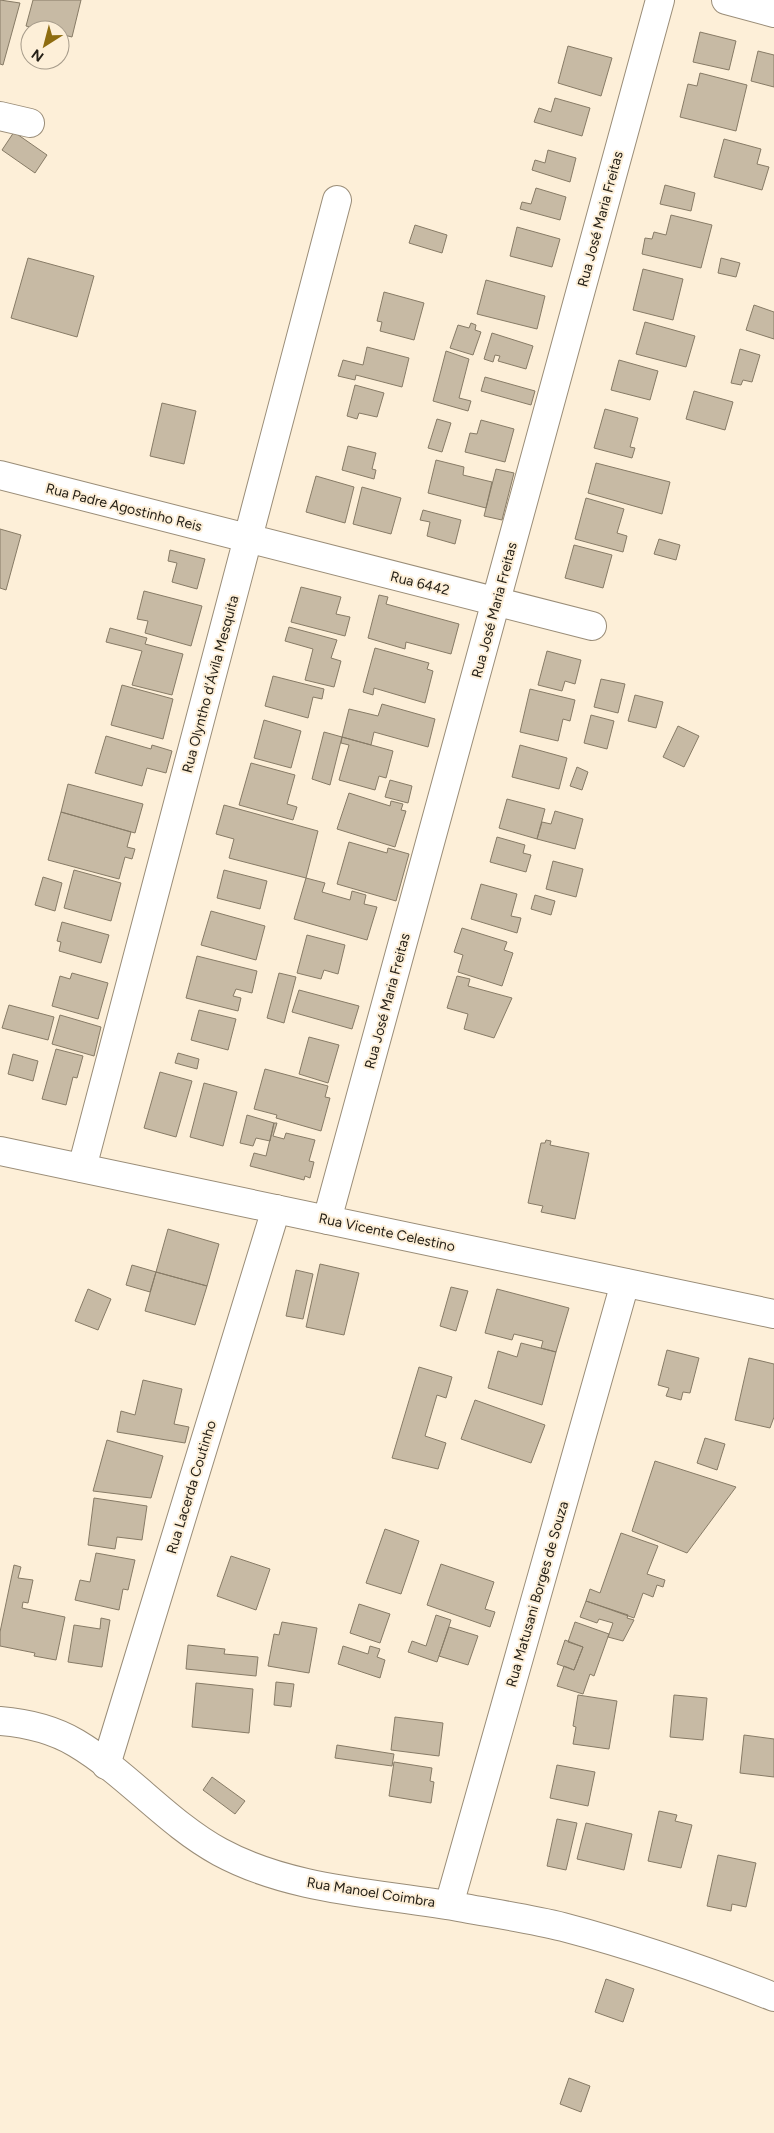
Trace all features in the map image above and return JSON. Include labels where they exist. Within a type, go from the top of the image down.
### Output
[{"type":"street","name":"Rua José Maria Freitas","points":[[327,1220],[660,0]]},
{"type":"street","points":[[726,0],[774,13]]},
{"type":"street","points":[[0,116],[30,123]]},
{"type":"street","name":"Rua Olyntho d'Ávila Mesquita","points":[[82,1168],[337,200]]},
{"type":"street","name":"Rua Padre Agostinho Reis","points":[[0,475],[248,538]]},
{"type":"street","name":"Rua 6442","points":[[248,538],[592,626]]},
{"type":"street","name":"Rua Vicente Celestino","points":[[0,1151],[774,1314]]},
{"type":"street","name":"Rua Lacerda Coutinho","points":[[106,1765],[276,1208]]},
{"type":"street","name":"Rua Matusani Borges de Souza","points":[[449,1905],[626,1283]]},
{"type":"street","name":"Rua Manoel Coimbra","points":[[0,1721],[39,1728],[75,1742],[190,1832],[220,1852],[264,1872],[312,1884],[449,1905],[560,1926],[630,1946],[774,1997]]},
{"type":"building","points":[[0,0],[20,3],[3,65],[0,64]]},
{"type":"building","points":[[33,0],[81,0],[72,37],[70,36],[70,20],[28,20]]},
{"type":"building","points":[[700,32],[736,41],[729,70],[693,62]]},
{"type":"building","points":[[568,46],[612,58],[601,96],[558,83]]},
{"type":"building","points":[[758,51],[774,55],[774,87],[751,81]]},
{"type":"building","points":[[700,73],[747,85],[736,131],[680,117],[688,84],[697,86]]},
{"type":"building","points":[[555,98],[590,108],[582,136],[534,122],[539,108],[551,112]]},
{"type":"building","points":[[14,132],[47,155],[35,173],[2,150]]},
{"type":"building","points":[[724,139],[761,149],[757,164],[769,167],[762,190],[714,177]]},
{"type":"building","points":[[548,150],[576,158],[570,182],[532,170],[535,160],[545,163]]},
{"type":"building","points":[[665,185],[695,193],[691,211],[660,204]]},
{"type":"building","points":[[536,188],[566,197],[560,220],[520,209],[522,202],[531,204]]},
{"type":"building","points":[[671,215],[712,225],[701,268],[642,254],[645,238],[652,239],[654,232],[666,235]]},
{"type":"building","points":[[415,225],[447,235],[442,253],[409,243]]},
{"type":"building","points":[[517,227],[560,239],[552,267],[510,256]]},
{"type":"building","points":[[28,258],[94,276],[77,337],[11,318]]},
{"type":"building","points":[[721,258],[740,263],[736,277],[718,273]]},
{"type":"building","points":[[643,269],[683,279],[673,320],[633,310]]},
{"type":"building","points":[[486,280],[545,296],[537,329],[477,314]]},
{"type":"building","points":[[384,292],[424,303],[414,340],[380,331],[382,322],[377,321]]},
{"type":"building","points":[[754,305],[774,312],[774,339],[746,330]]},
{"type":"building","points":[[645,322],[695,336],[686,367],[636,354]]},
{"type":"building","points":[[471,323],[476,325],[475,330],[481,332],[473,355],[450,348],[458,325],[469,328]]},
{"type":"building","points":[[492,333],[533,346],[526,369],[498,361],[500,356],[495,355],[493,362],[484,359]]},
{"type":"building","points":[[367,347],[409,358],[402,387],[356,375],[355,380],[338,376],[343,360],[363,365]]},
{"type":"building","points":[[740,349],[760,355],[752,382],[743,380],[741,385],[731,383]]},
{"type":"building","points":[[446,351],[469,359],[459,398],[471,401],[468,411],[433,401]]},
{"type":"building","points":[[619,360],[658,371],[650,400],[611,390]]},
{"type":"building","points":[[485,377],[535,391],[531,405],[481,391]]},
{"type":"building","points":[[355,385],[384,393],[377,417],[359,413],[357,419],[347,416]]},
{"type":"building","points":[[694,391],[733,402],[725,430],[686,419]]},
{"type":"building","points":[[162,403],[196,411],[184,464],[150,456]]},
{"type":"building","points":[[605,409],[638,418],[630,447],[635,448],[632,458],[594,448]]},
{"type":"building","points":[[437,419],[451,423],[442,452],[428,448]]},
{"type":"building","points":[[481,420],[514,429],[505,462],[465,452],[470,433],[477,434]]},
{"type":"building","points":[[348,446],[376,453],[372,469],[376,470],[374,479],[342,470]]},
{"type":"building","points":[[436,460],[464,467],[463,475],[492,482],[486,508],[428,493]]},
{"type":"building","points":[[596,463],[670,482],[662,514],[588,493]]},
{"type":"building","points":[[496,469],[514,473],[502,520],[484,516]]},
{"type":"building","points":[[316,476],[354,487],[345,523],[306,512]]},
{"type":"building","points":[[362,487],[401,498],[391,534],[353,524]]},
{"type":"building","points":[[586,498],[624,509],[617,533],[627,536],[623,552],[575,539]]},
{"type":"building","points":[[423,510],[461,520],[455,544],[427,536],[430,522],[420,520]]},
{"type":"building","points":[[0,529],[21,535],[6,590],[0,588]]},
{"type":"building","points":[[659,539],[680,545],[676,560],[654,554]]},
{"type":"building","points":[[574,545],[612,555],[603,588],[565,578]]},
{"type":"building","points":[[170,550],[205,559],[197,589],[172,582],[177,563],[168,561]]},
{"type":"building","points":[[301,587],[341,597],[336,614],[350,617],[345,636],[291,622]]},
{"type":"building","points":[[144,591],[202,606],[191,646],[145,633],[148,621],[137,619]]},
{"type":"building","points":[[379,595],[388,597],[386,604],[459,624],[451,654],[406,642],[405,649],[368,638]]},
{"type":"building","points":[[289,627],[337,640],[331,658],[341,661],[334,687],[305,680],[313,649],[285,641]]},
{"type":"building","points":[[110,628],[147,638],[145,644],[183,654],[172,695],[132,685],[142,651],[106,642]]},
{"type":"building","points":[[375,648],[429,663],[427,669],[433,671],[425,703],[374,688],[373,695],[363,692]]},
{"type":"building","points":[[547,651],[581,660],[575,684],[565,681],[562,691],[538,685]]},
{"type":"building","points":[[273,676],[324,689],[322,699],[313,697],[308,718],[265,706]]},
{"type":"building","points":[[601,679],[625,684],[618,713],[594,707]]},
{"type":"building","points":[[122,685],[173,699],[163,739],[111,725]]},
{"type":"building","points":[[530,689],[575,700],[570,721],[563,719],[558,741],[520,732]]},
{"type":"building","points":[[635,695],[663,702],[656,728],[628,721]]},
{"type":"building","points":[[382,704],[435,719],[428,747],[374,732],[371,745],[342,737],[349,709],[378,716]]},
{"type":"building","points":[[591,715],[614,721],[607,749],[584,743]]},
{"type":"building","points":[[264,720],[301,731],[291,768],[254,758]]},
{"type":"building","points":[[678,726],[699,736],[684,767],[663,757]]},
{"type":"building","points":[[324,732],[342,737],[330,785],[312,779]]},
{"type":"building","points":[[106,736],[151,749],[152,745],[172,751],[166,773],[147,768],[142,786],[95,773]]},
{"type":"building","points":[[342,737],[393,751],[386,778],[379,776],[375,790],[339,780],[349,745],[341,743]]},
{"type":"building","points":[[520,745],[567,758],[559,789],[512,777]]},
{"type":"building","points":[[251,763],[295,775],[287,804],[297,807],[293,820],[239,805]]},
{"type":"building","points":[[577,767],[588,772],[582,790],[570,786]]},
{"type":"building","points":[[390,780],[412,786],[408,803],[385,797]]},
{"type":"building","points":[[68,784],[143,804],[135,833],[61,812]]},
{"type":"building","points":[[349,793],[390,806],[391,801],[403,804],[401,810],[406,811],[395,847],[337,829]]},
{"type":"building","points":[[507,799],[545,809],[537,839],[499,828]]},
{"type":"building","points":[[224,805],[318,831],[306,878],[229,858],[234,839],[216,834]]},
{"type":"building","points":[[555,811],[583,819],[575,849],[537,839],[542,822],[551,824]]},
{"type":"building","points":[[61,812],[131,832],[127,847],[135,849],[132,859],[125,857],[119,879],[48,860]]},
{"type":"building","points":[[497,837],[525,845],[523,853],[531,855],[526,872],[490,862]]},
{"type":"building","points":[[349,842],[387,853],[388,848],[409,854],[396,901],[337,884]]},
{"type":"building","points":[[553,861],[583,869],[576,897],[546,889]]},
{"type":"building","points":[[74,870],[121,883],[111,921],[64,908]]},
{"type":"building","points":[[224,870],[267,881],[260,909],[217,898]]},
{"type":"building","points":[[43,877],[62,883],[55,911],[35,905]]},
{"type":"building","points":[[306,878],[325,883],[322,892],[350,900],[352,891],[366,895],[364,904],[377,907],[367,940],[294,919]]},
{"type":"building","points":[[481,884],[517,894],[511,916],[521,918],[517,933],[471,919]]},
{"type":"building","points":[[535,895],[555,901],[551,915],[531,909]]},
{"type":"building","points":[[211,911],[265,926],[256,960],[201,945]]},
{"type":"building","points":[[62,922],[109,935],[101,963],[59,951],[61,942],[57,941]]},
{"type":"building","points":[[462,928],[507,942],[504,950],[513,953],[502,986],[458,972],[463,955],[454,952]]},
{"type":"building","points":[[307,935],[345,945],[338,974],[324,970],[321,979],[297,973]]},
{"type":"building","points":[[197,956],[257,971],[252,993],[236,989],[233,996],[241,998],[238,1011],[186,998]]},
{"type":"building","points":[[72,973],[108,983],[98,1019],[52,1006],[60,976],[70,979]]},
{"type":"building","points":[[279,973],[296,977],[284,1023],[267,1018]]},
{"type":"building","points":[[457,976],[470,979],[468,986],[512,998],[494,1038],[464,1029],[468,1014],[447,1008]]},
{"type":"building","points":[[299,990],[359,1006],[352,1029],[292,1012]]},
{"type":"building","points":[[9,1005],[54,1017],[48,1040],[2,1028]]},
{"type":"building","points":[[199,1010],[236,1019],[228,1050],[191,1040]]},
{"type":"building","points":[[60,1015],[101,1027],[94,1056],[52,1044]]},
{"type":"building","points":[[309,1037],[339,1045],[328,1083],[299,1074]]},
{"type":"building","points":[[56,1049],[83,1056],[77,1078],[73,1077],[66,1105],[42,1099]]},
{"type":"building","points":[[178,1053],[199,1059],[197,1069],[175,1063]]},
{"type":"building","points":[[13,1054],[38,1061],[33,1081],[8,1074]]},
{"type":"building","points":[[265,1069],[328,1086],[325,1097],[330,1098],[321,1131],[276,1118],[277,1115],[254,1109]]},
{"type":"building","points":[[160,1072],[192,1081],[176,1137],[144,1128]]},
{"type":"building","points":[[204,1083],[237,1092],[223,1146],[190,1137]]},
{"type":"building","points":[[247,1115],[274,1123],[270,1141],[256,1138],[253,1146],[240,1143]]},
{"type":"building","points":[[274,1123],[277,1123],[273,1136],[284,1139],[286,1133],[315,1140],[309,1161],[314,1162],[310,1178],[305,1176],[304,1180],[250,1166],[254,1153],[266,1156]]},
{"type":"building","points":[[546,1140],[551,1141],[550,1145],[589,1153],[575,1219],[541,1212],[543,1206],[528,1203],[541,1143],[545,1143]]},
{"type":"building","points":[[168,1229],[219,1244],[207,1286],[156,1272]]},
{"type":"building","points":[[320,1264],[359,1273],[344,1335],[306,1327]]},
{"type":"building","points":[[132,1265],[156,1272],[150,1292],[126,1285]]},
{"type":"building","points":[[296,1270],[313,1274],[303,1319],[286,1316]]},
{"type":"building","points":[[156,1272],[207,1286],[195,1325],[145,1311]]},
{"type":"building","points":[[451,1287],[468,1291],[456,1331],[440,1326]]},
{"type":"building","points":[[88,1289],[111,1299],[98,1330],[75,1321]]},
{"type":"building","points":[[497,1289],[569,1308],[556,1352],[541,1348],[543,1341],[514,1334],[512,1340],[485,1333]]},
{"type":"building","points":[[521,1343],[556,1352],[542,1405],[488,1388],[498,1351],[517,1357]]},
{"type":"building","points":[[667,1350],[699,1358],[690,1393],[683,1392],[681,1400],[666,1396],[669,1388],[658,1385]]},
{"type":"building","points":[[749,1358],[774,1364],[774,1417],[770,1428],[735,1420]]},
{"type":"building","points":[[419,1367],[452,1377],[446,1398],[437,1395],[425,1436],[446,1443],[438,1469],[392,1458]]},
{"type":"building","points":[[143,1380],[182,1389],[174,1424],[189,1427],[185,1443],[117,1432],[121,1411],[135,1415]]},
{"type":"building","points":[[475,1400],[545,1425],[531,1463],[461,1439]]},
{"type":"building","points":[[705,1438],[725,1444],[717,1470],[697,1463]]},
{"type":"building","points":[[107,1440],[163,1456],[151,1498],[93,1491]]},
{"type":"building","points":[[655,1461],[736,1487],[687,1553],[632,1531]]},
{"type":"building","points":[[94,1498],[147,1506],[142,1540],[117,1537],[115,1549],[88,1545]]},
{"type":"building","points":[[385,1529],[419,1541],[401,1594],[366,1583]]},
{"type":"building","points":[[621,1533],[658,1546],[647,1574],[665,1580],[663,1587],[657,1585],[653,1597],[643,1593],[634,1618],[586,1601],[590,1589],[600,1593]]},
{"type":"building","points":[[96,1553],[135,1560],[128,1590],[123,1589],[119,1610],[75,1600],[80,1580],[90,1582]]},
{"type":"building","points":[[231,1556],[270,1569],[256,1610],[217,1596]]},
{"type":"building","points":[[441,1564],[494,1582],[485,1609],[495,1612],[490,1627],[427,1605]]},
{"type":"building","points":[[14,1565],[21,1567],[18,1578],[33,1580],[28,1603],[23,1602],[22,1608],[65,1617],[56,1660],[34,1656],[35,1653],[0,1646],[0,1632]]},
{"type":"building","points":[[586,1601],[628,1615],[627,1618],[634,1620],[623,1641],[608,1637],[613,1623],[599,1619],[597,1623],[580,1617]]},
{"type":"building","points":[[359,1604],[390,1614],[380,1643],[350,1633]]},
{"type":"building","points":[[436,1615],[451,1620],[437,1662],[408,1652],[412,1641],[426,1646]]},
{"type":"building","points":[[101,1618],[110,1620],[102,1667],[68,1662],[74,1625],[100,1629]]},
{"type":"building","points":[[282,1622],[317,1628],[309,1673],[268,1666],[274,1634],[279,1635]]},
{"type":"building","points":[[575,1622],[609,1634],[594,1676],[590,1674],[583,1694],[557,1686],[564,1666],[574,1670],[583,1647],[568,1642]]},
{"type":"building","points":[[449,1627],[478,1636],[468,1665],[439,1656]]},
{"type":"building","points":[[565,1640],[583,1647],[574,1670],[557,1664]]},
{"type":"building","points":[[188,1645],[225,1649],[224,1654],[258,1657],[256,1676],[186,1669]]},
{"type":"building","points":[[343,1646],[368,1654],[370,1646],[380,1649],[377,1657],[385,1660],[380,1678],[338,1664]]},
{"type":"building","points":[[276,1682],[294,1684],[291,1707],[274,1705]]},
{"type":"building","points":[[196,1683],[253,1689],[249,1733],[192,1727]]},
{"type":"building","points":[[578,1695],[617,1701],[609,1749],[573,1744],[576,1727],[573,1726]]},
{"type":"building","points":[[674,1695],[707,1698],[703,1740],[670,1737]]},
{"type":"building","points":[[395,1717],[443,1723],[439,1756],[391,1750]]},
{"type":"building","points":[[744,1735],[774,1739],[774,1777],[740,1773]]},
{"type":"building","points":[[337,1745],[394,1754],[392,1766],[335,1758]]},
{"type":"building","points":[[394,1762],[432,1768],[430,1781],[434,1782],[431,1803],[389,1796]]},
{"type":"building","points":[[557,1765],[595,1772],[588,1806],[550,1798]]},
{"type":"building","points":[[212,1777],[245,1801],[235,1814],[203,1790]]},
{"type":"building","points":[[659,1811],[677,1815],[675,1821],[692,1825],[681,1868],[648,1861]]},
{"type":"building","points":[[557,1819],[577,1823],[566,1870],[547,1866]]},
{"type":"building","points":[[586,1823],[632,1834],[624,1870],[577,1859]]},
{"type":"building","points":[[718,1855],[756,1863],[746,1907],[732,1904],[731,1911],[707,1906]]},
{"type":"building","points":[[606,1979],[634,1989],[623,2022],[595,2012]]},
{"type":"building","points":[[569,2078],[590,2086],[581,2112],[560,2104]]}]
